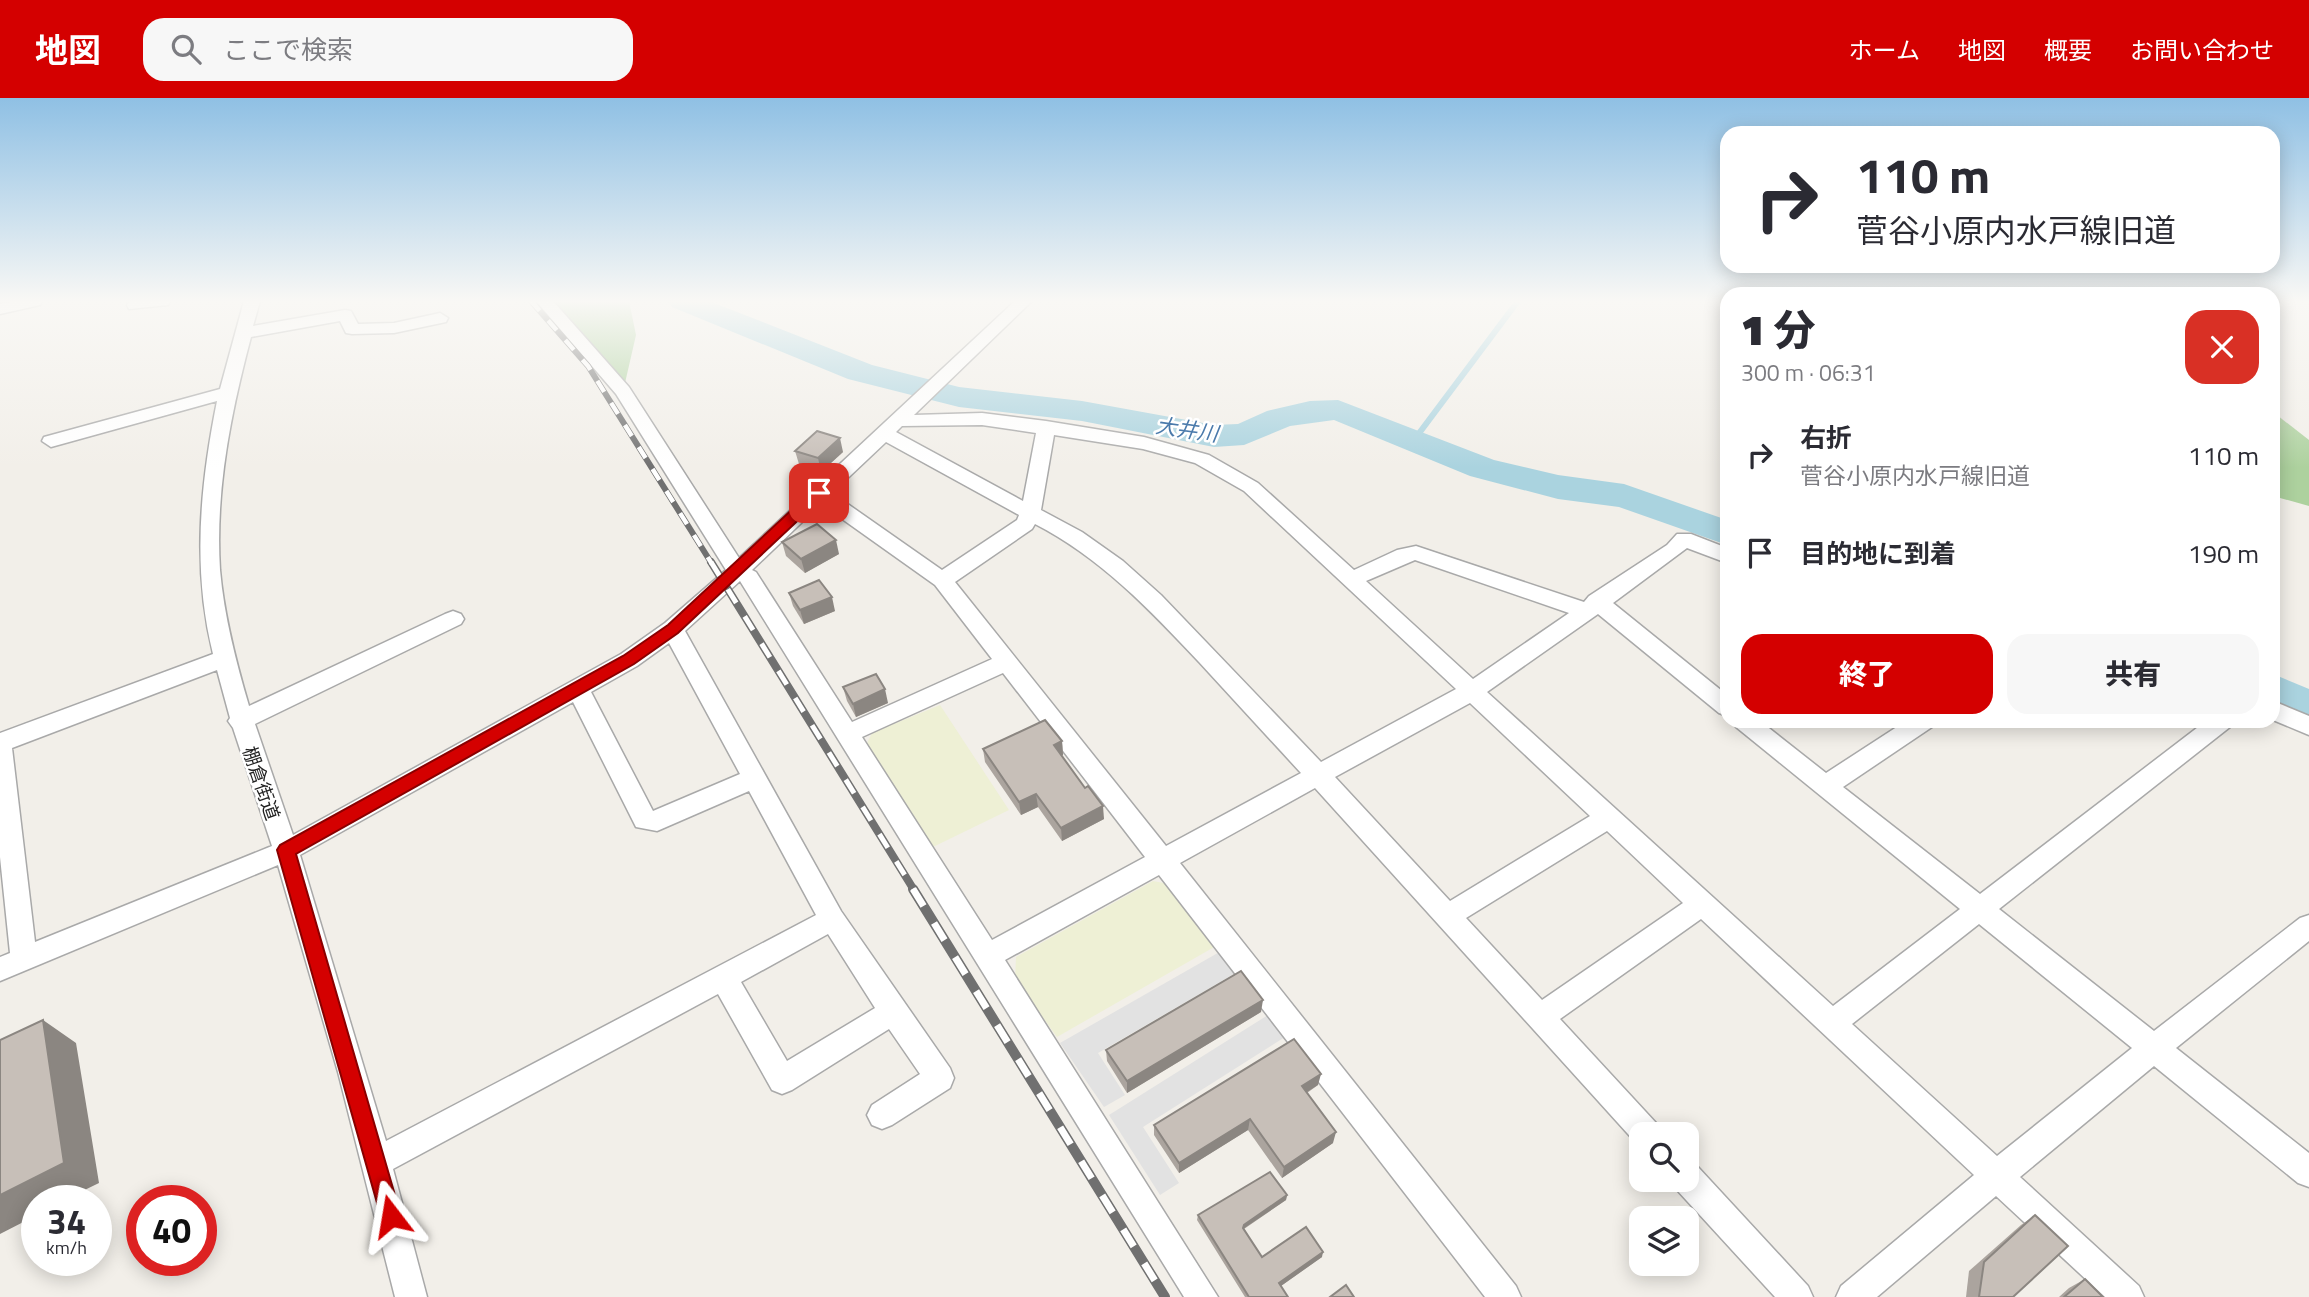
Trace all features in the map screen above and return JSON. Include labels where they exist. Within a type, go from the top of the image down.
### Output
[{"type":"street","name":"棚倉街道","points":[[237,357],[212,498],[210,531],[210,570],[224,659],[240,721],[286,850],[377,1162],[411,1297]]},
{"type":"street","points":[[593,357],[623,391],[736,570],[749,577],[1202,1297]]},
{"type":"street","points":[[0,969],[286,850],[629,660],[673,629],[965,357]]},
{"type":"street","points":[[51,442],[229,392]]},
{"type":"street","points":[[896,420],[973,418],[1144,443],[1202,459],[1251,487],[2128,1297]]},
{"type":"street","points":[[896,420],[1031,512],[1075,537],[1126,575],[1153,600],[1319,776],[1636,1122]]},
{"type":"street","points":[[942,580],[1025,524],[1031,512],[1046,427]]},
{"type":"street","points":[[819,493],[942,580],[1505,1297]]},
{"type":"street","points":[[986,957],[1472,691],[1674,550],[1684,540],[1720,553]]},
{"type":"street","points":[[1353,579],[1404,555],[1416,553],[1591,606],[1720,703]]},
{"type":"street","points":[[240,721],[453,619]]},
{"type":"street","points":[[673,629],[832,919],[940,1078],[882,1115]]},
{"type":"street","points":[[24,959],[0,743],[224,659]]},
{"type":"street","points":[[847,734],[1007,662]]},
{"type":"street","points":[[578,689],[645,820],[657,821],[754,778]]},
{"type":"street","points":[[2280,713],[2309,726]]},
{"type":"street","points":[[1753,728],[2309,1172]]},
{"type":"street","points":[[1825,787],[1914,728]]},
{"type":"street","points":[[1831,1024],[2213,728]]},
{"type":"street","points":[[1447,916],[1607,818]]},
{"type":"street","points":[[1539,1018],[1701,905]]},
{"type":"street","points":[[377,1162],[832,919]]},
{"type":"street","points":[[1852,1297],[2154,1046],[2309,926]]},
{"type":"street","points":[[724,978],[782,1080],[893,1012]]},
{"type":"street","points":[[1699,1191],[1797,1297]]},
{"type":"green space","points":[[602,357],[631,357],[625,383]]},
{"type":"green space","points":[[2280,417],[2309,440],[2309,506],[2280,498]]},
{"type":"green space","points":[[940,705],[1009,810],[933,847],[865,747],[872,733]]},
{"type":"green space","points":[[1153,881],[1169,884],[1216,946],[1057,1037],[1015,980],[1016,957]]},
{"type":"shaded area","points":[[1223,950],[1239,971],[1098,1053],[1125,1095],[1104,1107],[1060,1043]]},
{"type":"shaded area","points":[[1268,1015],[1285,1037],[1143,1127],[1179,1183],[1160,1195],[1109,1115]]},
{"type":"building","points":[[817,431],[840,438],[818,458],[795,451]]},
{"type":"building","points":[[817,524],[836,540],[801,559],[782,542]]},
{"type":"building","points":[[819,580],[832,597],[800,610],[789,593]]},
{"type":"building","points":[[876,674],[885,689],[853,704],[843,687]]},
{"type":"building","points":[[1045,720],[1062,741],[1054,745],[1085,788],[1088,786],[1103,806],[1061,828],[1036,794],[1019,802],[983,749]]},
{"type":"building","points":[[1241,971],[1263,1000],[1127,1081],[1106,1050]]},
{"type":"building","points":[[43,1020],[64,1163],[0,1195],[0,1040]]},
{"type":"building","points":[[1294,1039],[1321,1074],[1302,1086],[1336,1132],[1284,1167],[1250,1119],[1179,1163],[1154,1125]]},
{"type":"building","points":[[1270,1172],[1287,1195],[1243,1228],[1262,1257],[1306,1227],[1323,1252],[1279,1283],[1288,1297],[1249,1297],[1198,1215]]},
{"type":"building","points":[[2035,1215],[2068,1246],[2013,1297],[1979,1297],[1984,1262]]},
{"type":"building","points":[[2085,1279],[2103,1297],[2064,1297]]},
{"type":"building","points":[[1346,1285],[1354,1297],[1330,1297]]},
{"type":"waterway","name":"大井川","points":[[822,357],[860,372],[959,397],[1082,411],[1214,436],[1244,434],[1279,418],[1310,411],[1338,410],[1483,468],[1558,487],[1624,496],[1720,530]]},
{"type":"waterway","points":[[1414,440],[1476,357]]},
{"type":"waterway","name":"大井川","points":[[2280,693],[2309,707]]},
{"type":"railway","points":[[580,357],[712,564]]},
{"type":"railway","points":[[711,562],[914,890]]},
{"type":"railway","points":[[913,889],[1165,1297]]},
{"type":"route","points":[[391,1216],[286,850],[629,660],[673,629],[819,493]]}]
